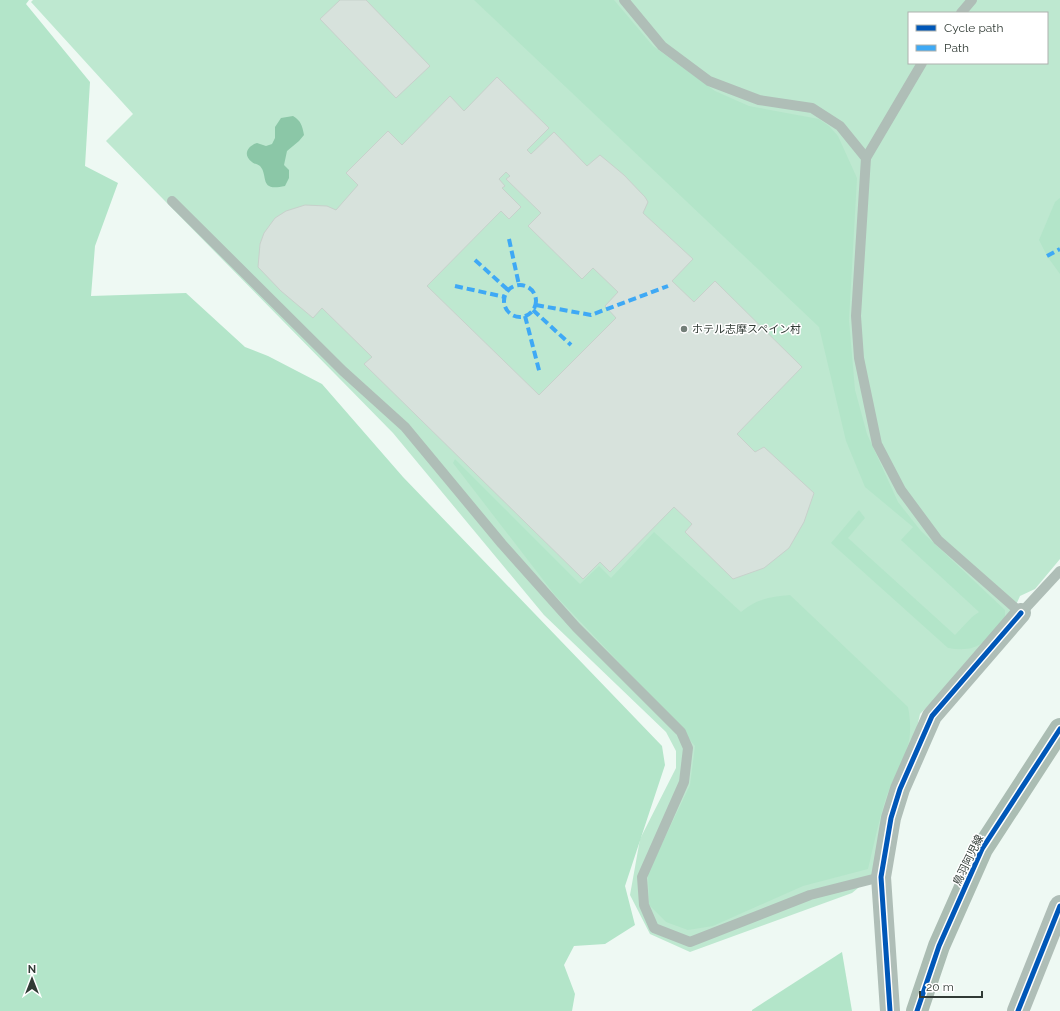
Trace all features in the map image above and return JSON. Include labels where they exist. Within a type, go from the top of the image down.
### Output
[{"type":"main road","name":"鳥羽阿児線","points":[[917,1011],[939,946],[982,849],[1060,729]]},
{"type":"street","points":[[890,1011],[881,877],[891,818],[897,796],[932,716],[1021,613]]},
{"type":"street","points":[[1018,1011],[1060,906]]},
{"type":"lane","points":[[624,0],[662,46],[709,81],[759,100],[812,108],[840,126],[866,158]]},
{"type":"lane","points":[[962,12],[972,0]]},
{"type":"lane","points":[[921,64],[866,158],[856,316],[859,358],[877,444],[901,490],[938,540],[1021,613],[1060,571]]},
{"type":"lane","points":[[172,201],[342,371],[405,427],[502,544],[576,627],[681,732],[688,748],[684,782],[642,877],[644,905],[654,928],[690,942],[810,894],[881,877]]},
{"type":"shaded area","points":[[0,0],[29,0],[26,4],[90,82],[85,166],[118,183],[95,246],[91,296],[186,293],[245,347],[268,356],[322,384],[403,477],[662,746],[665,765],[625,886],[635,925],[605,944],[574,946],[564,965],[575,994],[572,1011],[0,1011]]},
{"type":"shaded area","points":[[33,0],[1060,0],[1060,559],[1035,589],[1020,596],[1008,623],[920,714],[914,741],[875,874],[852,893],[690,952],[650,934],[630,895],[640,839],[676,768],[676,751],[666,732],[544,615],[393,433],[106,141],[133,114],[31,2]]},
{"type":"shaded area","points":[[474,0],[614,0],[653,46],[715,91],[749,106],[819,119],[829,126],[838,136],[857,178],[849,320],[855,390],[867,434],[898,502],[921,531],[1005,610],[1005,622],[986,640],[967,649],[948,648],[831,543],[859,510],[865,518],[848,538],[955,635],[972,617],[979,612],[901,540],[913,527],[865,487],[846,441],[819,327]]},
{"type":"shaded area","points":[[293,116],[301,124],[304,135],[287,151],[284,165],[289,170],[289,178],[285,186],[271,187],[266,182],[263,170],[260,166],[253,163],[247,156],[247,151],[251,146],[257,143],[266,146],[272,144],[275,138],[275,127],[281,118]]},
{"type":"shaded area","points":[[1060,198],[1060,274],[1047,256],[1039,240],[1055,202]]},
{"type":"shaded area","points":[[455,459],[580,584],[599,566],[611,578],[654,532],[741,612],[758,601],[790,595],[908,707],[910,733],[908,744],[887,795],[868,869],[803,886],[713,926],[688,930],[666,922],[649,905],[648,873],[690,785],[695,746],[668,714],[554,594],[453,463]]},
{"type":"shaded area","points":[[842,952],[852,1011],[752,1011],[752,1010]]},
{"type":"building","points":[[340,0],[366,0],[430,66],[396,98],[320,19]]},
{"type":"building","name":"ホテル志摩スペイン村","points":[[497,77],[549,128],[527,150],[531,154],[554,132],[587,166],[600,155],[624,175],[645,197],[648,202],[643,213],[693,259],[672,281],[694,302],[715,281],[802,367],[737,434],[755,452],[764,447],[814,493],[804,522],[789,548],[764,568],[733,579],[685,532],[692,524],[674,507],[610,572],[600,562],[583,579],[364,364],[372,357],[322,308],[313,318],[281,291],[258,267],[260,244],[264,233],[275,218],[286,211],[305,205],[327,206],[336,210],[358,185],[346,173],[388,131],[402,145],[450,96],[464,111]],"holes":[[[506,172],[510,176],[506,179],[541,213],[528,226],[582,279],[593,268],[618,292],[605,306],[616,318],[539,395],[427,286],[501,211],[509,219],[521,207],[502,188],[505,186],[499,179]]]},
{"type":"marked path","points":[[509,239],[519,285]]},
{"type":"marked path","points":[[1047,256],[1060,249]]},
{"type":"marked path","points":[[475,260],[508,290]]},
{"type":"marked path","points":[[520,285],[526,286],[533,292],[536,301],[535,307],[529,314],[520,317],[514,316],[507,310],[504,301],[505,295],[511,288],[520,285]]},
{"type":"marked path","points":[[455,286],[505,297]]},
{"type":"marked path","points":[[536,305],[591,315],[668,286]]},
{"type":"marked path","points":[[533,310],[571,345]]},
{"type":"marked path","points":[[525,316],[540,374]]},
{"type":"cycle path","points":[[890,1011],[881,877],[891,818],[900,789],[932,716],[1021,613]]},
{"type":"cycle path","points":[[917,1011],[939,946],[982,849],[1060,729]]},
{"type":"cycle path","points":[[1018,1011],[1060,906]]},
{"type":"place","name":"ホテル志摩スペイン村","points":[[684,329]]}]
